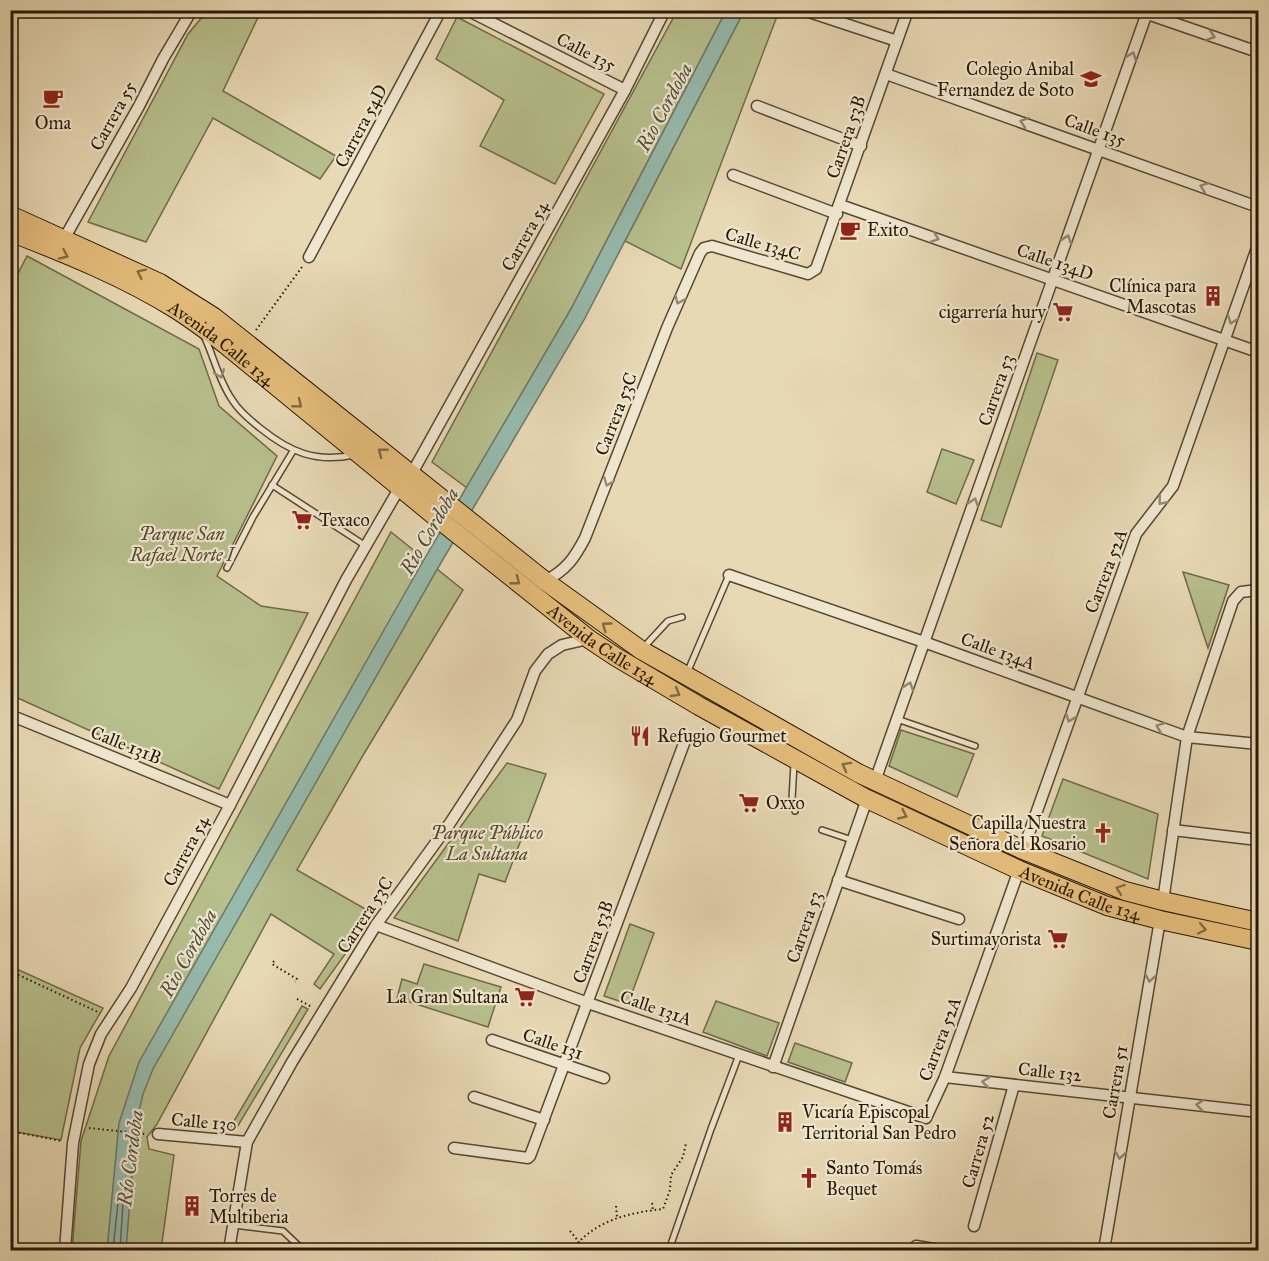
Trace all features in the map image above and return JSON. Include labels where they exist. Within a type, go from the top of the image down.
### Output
[{"type":"main road","name":"Avenida Calle 134","points":[[10,215],[160,283],[214,317],[247,342],[590,639],[699,706],[867,799],[1019,870],[1107,906],[1258,941]]},
{"type":"main road","name":"Avenida Calle 134","points":[[10,232],[113,276],[177,310],[226,345],[359,453],[405,481]]},
{"type":"main road","name":"Avenida Calle 134","points":[[475,538],[545,581],[641,650],[875,781],[1023,850],[1125,891],[1258,922]]},
{"type":"street","name":"Carrera 55","points":[[64,239],[192,10]]},
{"type":"street","name":"Carrera 54D","points":[[309,257],[441,10]]},
{"type":"street","name":"Calle 135","points":[[467,10],[625,90]]},
{"type":"street","name":"Carrera 54","points":[[64,1251],[73,1143],[88,1064],[110,1018],[131,988],[230,805],[346,580],[405,481],[625,90],[665,10]]},
{"type":"street","points":[[803,10],[897,41]]},
{"type":"street","name":"Carrera 53B","points":[[812,272],[816,268],[839,209],[908,10]]},
{"type":"street","points":[[1143,12],[1258,52]]},
{"type":"street","name":"Carrera 53","points":[[875,781],[1099,149],[1143,12]]},
{"type":"street","name":"Calle 135","points":[[886,74],[1258,207]]},
{"type":"street","points":[[757,106],[861,146]]},
{"type":"street","name":"Calle 134D","points":[[733,175],[1053,279],[1258,352]]},
{"type":"street","name":"Calle 134C","points":[[704,248],[712,246],[808,274],[812,272]]},
{"type":"street","name":"Carrera 52A","points":[[1023,850],[1136,534],[1173,486],[1258,246]]},
{"type":"street","name":"Carrera 53C","points":[[545,581],[556,575],[573,560],[585,538],[668,328],[704,248]]},
{"type":"street","name":"Calle 134A","points":[[729,575],[924,642],[1187,737],[1258,744]]},
{"type":"street","points":[[1163,901],[1187,737],[1233,601],[1241,592],[1258,590]]},
{"type":"street","name":"Carrera 53C","points":[[229,1251],[247,1142],[323,1012],[376,925],[450,823],[517,720],[535,671],[548,654],[562,645],[590,639]]},
{"type":"street","name":"Calle 131B","points":[[10,715],[230,805]]},
{"type":"street","name":"Carrera 53B","points":[[454,1148],[528,1158],[686,738]]},
{"type":"street","name":"Carrera 53","points":[[773,1067],[867,799]]},
{"type":"street","points":[[1173,830],[1258,840]]},
{"type":"street","name":"Carrera 52A","points":[[926,1118],[945,1077],[1019,870]]},
{"type":"street","points":[[838,880],[959,919]]},
{"type":"street","name":"Carrera 51","points":[[1104,1251],[1160,920]]},
{"type":"street","name":"Calle 131A","points":[[376,925],[588,1003],[926,1118]]},
{"type":"street","name":"Calle 131","points":[[492,1040],[604,1078]]},
{"type":"street","name":"Calle 132","points":[[945,1077],[1258,1112]]},
{"type":"street","name":"Carrera 52","points":[[974,1226],[1014,1085]]},
{"type":"street","points":[[474,1097],[544,1120]]},
{"type":"street","name":"Calle 130","points":[[158,1134],[247,1142]]},
{"type":"street","points":[[916,1246],[940,1251]]},
{"type":"lane","points":[[194,322],[205,338],[231,398],[246,417],[271,437],[293,451],[314,457],[335,458],[359,453]]},
{"type":"lane","points":[[227,568],[253,517],[293,451]]},
{"type":"lane","points":[[272,485],[366,546]]},
{"type":"lane","points":[[686,676],[729,575]]},
{"type":"lane","points":[[641,650],[668,621],[682,617]]},
{"type":"lane","points":[[699,627],[705,633]]},
{"type":"lane","points":[[897,719],[975,746]]},
{"type":"lane","points":[[795,759],[792,799],[795,811]]},
{"type":"lane","points":[[822,830],[852,840]]},
{"type":"lane","points":[[669,1251],[739,1055]]},
{"type":"lane","points":[[234,1225],[283,1231],[302,1249],[312,1251]]},
{"type":"path","points":[[247,342],[309,257]]},
{"type":"path","points":[[274,961],[272,963],[296,976],[295,982]]},
{"type":"path","points":[[10,971],[110,1018]]},
{"type":"path","points":[[297,999],[323,1012]]},
{"type":"path","points":[[76,1127],[145,1134]]},
{"type":"path","points":[[10,1131],[73,1143]]},
{"type":"path","points":[[573,1249],[596,1227],[617,1217],[663,1209],[670,1190],[671,1175],[682,1157],[686,1143]]},
{"type":"path","points":[[652,1203],[652,1210]]},
{"type":"path","points":[[616,1206],[617,1217]]},
{"type":"path","points":[[570,1231],[579,1242]]},
{"type":"path","points":[[573,1249],[585,1251]]},
{"type":"green space","points":[[208,10],[261,11],[223,91],[336,156],[320,179],[213,118],[146,242],[88,222],[188,34]]},
{"type":"green space","points":[[677,11],[726,11],[571,309],[467,488],[432,462]]},
{"type":"green space","points":[[744,11],[779,11],[681,269],[625,241]]},
{"type":"green space","points":[[457,17],[604,94],[555,184],[480,146],[504,100],[436,59]]},
{"type":"green space","name":"Parque San Rafael Norte I","points":[[27,256],[199,349],[219,406],[277,456],[217,576],[261,606],[308,613],[219,789],[11,695],[10,289]]},
{"type":"green space","points":[[1037,353],[1058,360],[1001,527],[981,520]]},
{"type":"green space","points":[[942,449],[974,460],[956,504],[927,492]]},
{"type":"green space","points":[[391,532],[463,590],[297,870],[374,914],[320,989],[314,984],[334,954],[271,914],[157,1124],[147,1137],[149,1149],[174,1155],[161,1250],[72,1250],[81,1141],[109,1056]]},
{"type":"green space","points":[[1183,572],[1229,585],[1208,648]]},
{"type":"green space","points":[[901,730],[974,754],[957,797],[889,766]]},
{"type":"green space","name":"Parque Público La Sultana","points":[[507,763],[546,774],[505,882],[479,874],[458,941],[394,918]]},
{"type":"green space","points":[[1063,779],[1158,814],[1148,879],[1042,836]]},
{"type":"green space","points":[[630,924],[654,933],[628,1004],[604,996]]},
{"type":"green space","points":[[424,964],[501,987],[488,1027],[397,998],[402,979],[417,984]]},
{"type":"green space","points":[[10,966],[103,1008],[80,1048],[61,1140],[11,1131]]},
{"type":"green space","points":[[716,1001],[779,1023],[767,1056],[703,1032]]},
{"type":"green space","points":[[302,1006],[308,1009],[236,1129],[231,1126]]},
{"type":"green space","points":[[795,1043],[852,1063],[845,1082],[788,1062]]},
{"type":"water","name":"Río Cordoba","points":[[726,11],[744,11],[584,320],[435,573],[153,1069],[143,1094],[136,1125],[126,1250],[107,1250],[119,1123],[139,1062],[422,563],[571,309]]},
{"type":"place","name":"Colegio Anibal Fernandez de Soto","points":[[1091,79]]},
{"type":"place","name":"Oma","points":[[53,98]]},
{"type":"place","name":"Exito","points":[[850,230]]},
{"type":"place","name":"Clínica para Mascotas","points":[[1213,296]]},
{"type":"place","name":"cigarrería hury","points":[[1063,312]]},
{"type":"place","name":"Texaco","points":[[302,520]]},
{"type":"place","name":"Refugio Gourmet","points":[[640,736]]},
{"type":"place","name":"Oxxo","points":[[749,803]]},
{"type":"place","name":"Capilla Nuestra Señora del Rosario","points":[[1103,833]]},
{"type":"place","name":"Surtimayorista","points":[[1058,939]]},
{"type":"place","name":"La Gran Sultana","points":[[525,997]]},
{"type":"place","name":"Vicaría Episcopal Territorial San Pedro","points":[[785,1122]]},
{"type":"place","name":"Santo Tomás Bequet","points":[[809,1178]]},
{"type":"place","name":"Torres de Multiberia","points":[[192,1206]]},
{"type":"water label","name":"Rio Cordoba","points":[[664,107]]},
{"type":"water label","name":"Rio Cordoba","points":[[429,531]]},
{"type":"water label","name":"Rio Cordoba","points":[[188,953]]}]
